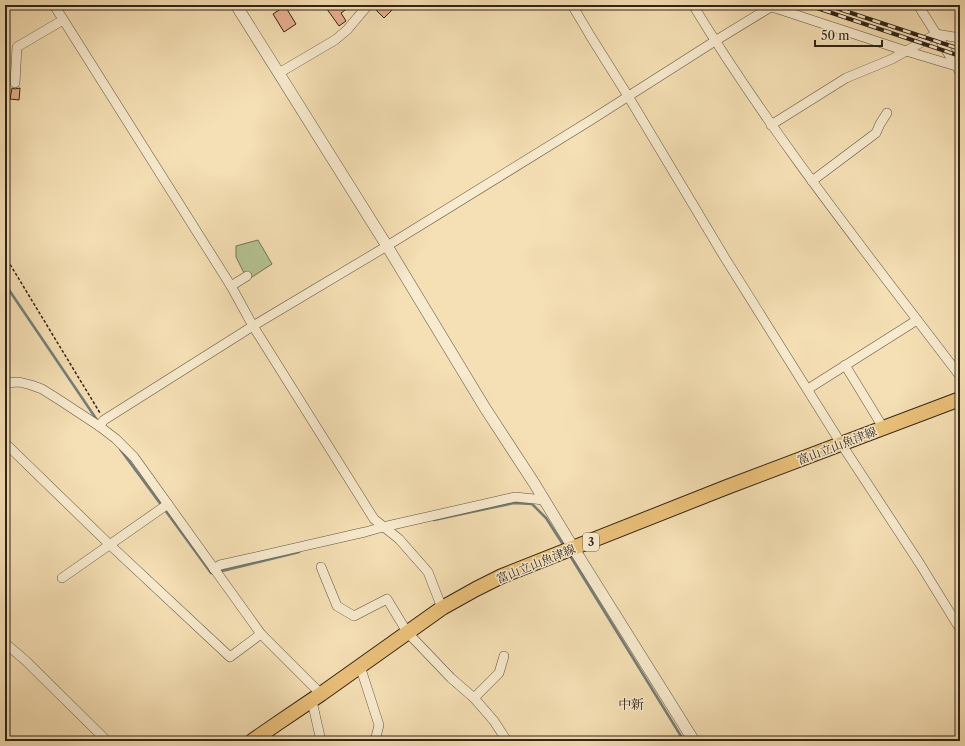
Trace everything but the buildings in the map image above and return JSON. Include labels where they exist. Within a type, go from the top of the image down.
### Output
[{"type":"main road","name":"富山立山魚津線","points":[[252,741],[316,698],[442,608],[502,576],[960,399]]},
{"type":"street","points":[[54,5],[231,286],[253,326],[374,519],[399,539],[428,572],[442,608]]},
{"type":"street","points":[[236,5],[387,246],[485,408],[694,741]]},
{"type":"street","points":[[279,73],[334,40],[347,30],[368,5]]},
{"type":"street","points":[[572,5],[725,258],[842,445],[920,564],[960,629]]},
{"type":"street","points":[[693,5],[714,41],[771,125],[960,376]]},
{"type":"street","points":[[101,423],[253,326],[387,246],[592,120],[771,5],[958,69]]},
{"type":"street","points":[[918,5],[958,69]]},
{"type":"street","points":[[15,83],[17,47],[63,20]]},
{"type":"street","points":[[771,125],[846,78],[892,59],[936,34],[960,38]]},
{"type":"street","points":[[812,181],[876,133],[887,113]]},
{"type":"street","points":[[231,286],[247,276]]},
{"type":"street","points":[[808,390],[917,320]]},
{"type":"street","points":[[846,365],[884,429]]},
{"type":"street","points":[[5,383],[19,382],[31,384],[42,389],[101,423],[134,457],[260,634],[316,698],[321,741]]},
{"type":"street","points":[[5,443],[109,544],[230,657],[260,634]]},
{"type":"street","points":[[214,569],[220,565],[515,497],[544,500]]},
{"type":"street","points":[[62,578],[168,504]]},
{"type":"street","points":[[320,567],[337,606],[354,616],[387,599],[407,632],[451,678],[474,698],[494,721],[507,741]]},
{"type":"street","points":[[5,643],[26,661],[107,741]]},
{"type":"street","points":[[474,698],[499,673],[504,656]]},
{"type":"street","points":[[360,666],[379,725],[375,741]]},
{"type":"path","points":[[5,256],[101,423]]},
{"type":"green space","points":[[258,240],[272,264],[249,279],[244,273],[236,257],[236,246]]},
{"type":"waterway","points":[[5,284],[97,420]]},
{"type":"waterway","points":[[120,449],[162,506]]},
{"type":"waterway","points":[[434,520],[514,503],[532,504],[546,518],[564,546]]},
{"type":"waterway","points":[[165,510],[211,573],[213,573]]},
{"type":"waterway","points":[[218,572],[299,552]]},
{"type":"waterway","points":[[569,554],[684,741]]},
{"type":"railway","points":[[808,5],[960,56]]},
{"type":"railway","points":[[827,5],[960,49]]},
{"type":"district","name":"中新","points":[[631,704]]}]
